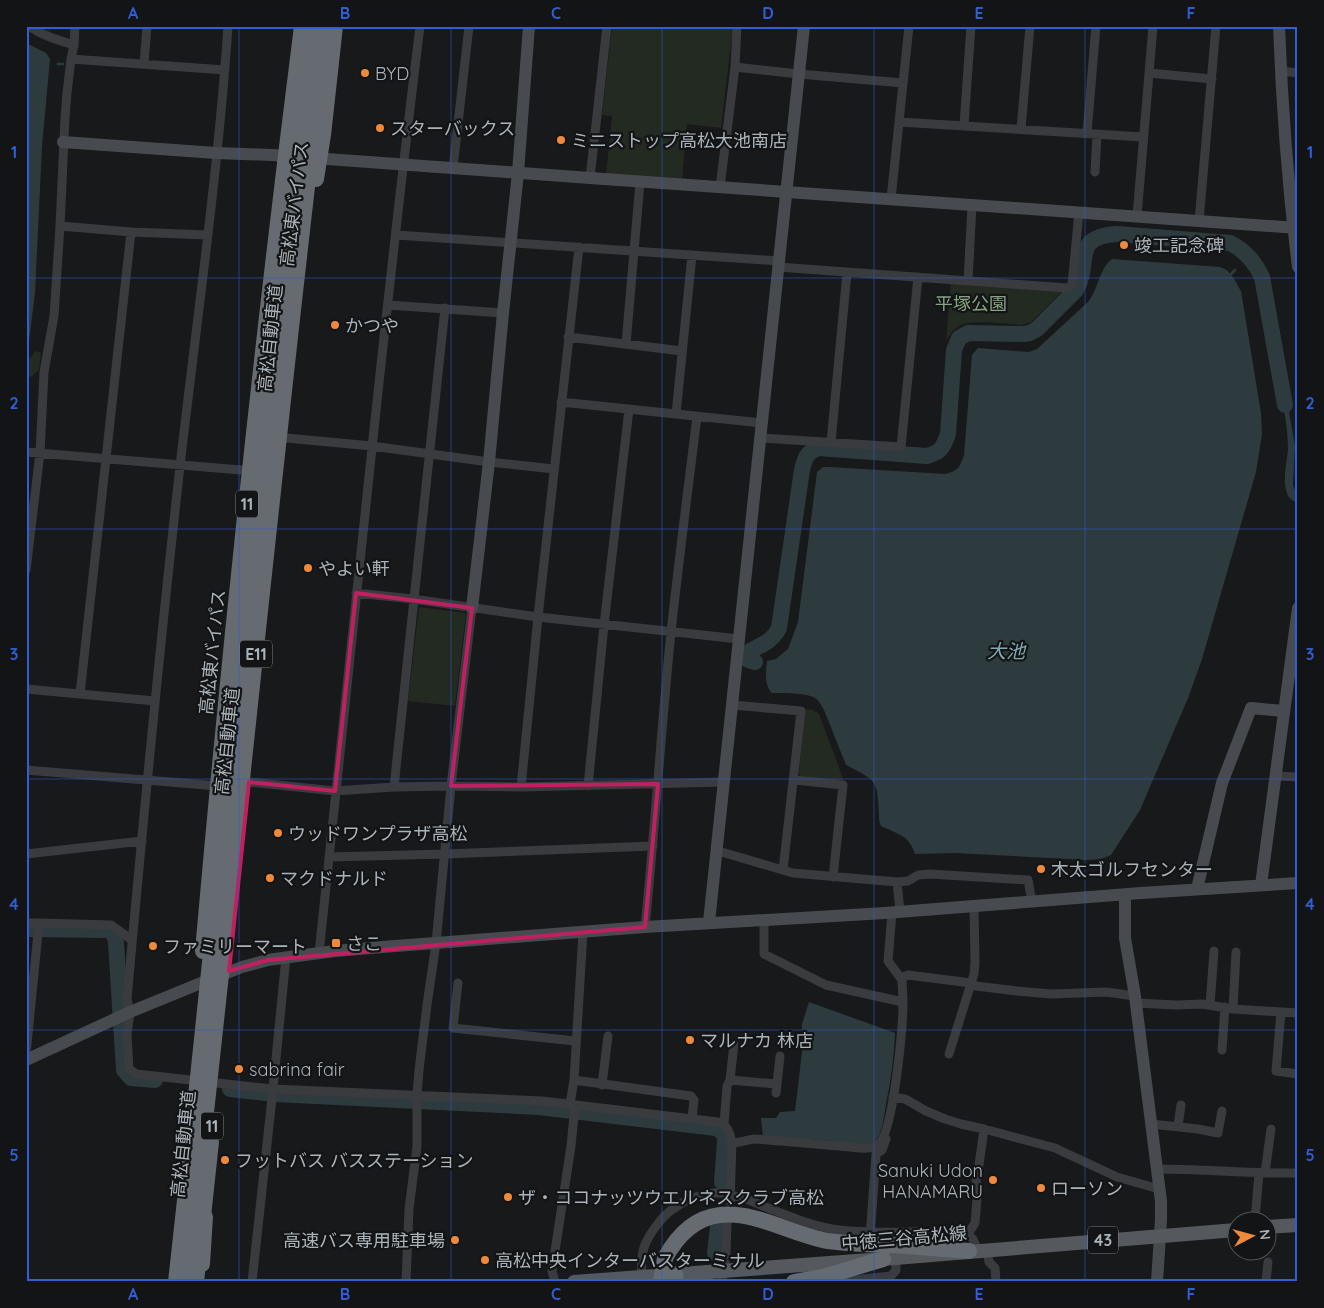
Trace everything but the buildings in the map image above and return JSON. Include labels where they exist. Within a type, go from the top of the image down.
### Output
[{"type":"highway","name":"高松東バイパス","points":[[169,1282],[201,983],[218,786],[250,470],[302,26]]},
{"type":"highway","name":"高松自動車道","points":[[176,1282],[265,435],[296,150],[312,26]]},
{"type":"highway","name":"高松自動車道","points":[[187,1282],[215,1040],[279,436],[326,26]]},
{"type":"highway","name":"高松東バイパス","points":[[196,1282],[286,438],[318,159],[323,135],[336,26]]},
{"type":"highway","points":[[203,1282],[202,1264],[215,1040]]},
{"type":"highway","points":[[671,1279],[665,1258],[672,1245],[683,1232],[695,1223],[721,1215],[736,1215],[759,1219],[826,1241],[862,1245],[892,1245],[978,1251]]},
{"type":"highway","points":[[794,1282],[827,1276],[889,1258]]},
{"type":"main road","points":[[1276,1226],[1298,1225]]},
{"type":"main road","name":"中徳三谷高松線","points":[[574,1282],[642,1277],[671,1279],[889,1258],[1226,1231]]},
{"type":"street","points":[[29,26],[45,35],[74,45]]},
{"type":"street","points":[[26,570],[40,454],[44,372],[54,316],[63,142],[76,26]]},
{"type":"street","points":[[144,64],[147,26]]},
{"type":"street","points":[[191,1080],[136,1074],[129,1069],[124,1015],[155,701],[180,464],[208,235],[228,26]]},
{"type":"street","points":[[319,953],[372,446],[420,26]]},
{"type":"street","points":[[453,168],[469,26]]},
{"type":"street","points":[[406,1282],[409,1209],[417,1146],[417,1099],[489,462],[518,173],[529,26]]},
{"type":"street","points":[[590,178],[607,26]]},
{"type":"street","points":[[720,187],[735,67],[737,26]]},
{"type":"street","points":[[709,922],[804,26]]},
{"type":"street","points":[[891,199],[909,26]]},
{"type":"street","points":[[964,125],[971,26]]},
{"type":"street","points":[[1021,129],[1030,26]]},
{"type":"street","points":[[1087,134],[1096,26]]},
{"type":"street","points":[[1137,216],[1152,26]]},
{"type":"street","points":[[1199,221],[1216,26]]},
{"type":"street","points":[[1279,26],[1281,71],[1292,154],[1298,267]]},
{"type":"street","points":[[71,59],[225,70]]},
{"type":"street","points":[[735,67],[903,83]]},
{"type":"street","points":[[1281,71],[1298,73]]},
{"type":"street","points":[[1149,73],[1212,79]]},
{"type":"street","points":[[899,122],[1143,137]]},
{"type":"street","points":[[1095,172],[1097,134]]},
{"type":"street","points":[[63,142],[403,164],[1295,228]]},
{"type":"street","points":[[626,344],[640,182]]},
{"type":"street","points":[[968,281],[972,205]]},
{"type":"street","points":[[396,234],[692,255],[847,273],[1067,288],[1072,285],[1079,212]]},
{"type":"street","points":[[60,226],[131,232],[208,235]]},
{"type":"street","points":[[80,694],[131,232]]},
{"type":"street","points":[[521,787],[579,247]]},
{"type":"street","points":[[676,414],[692,255]]},
{"type":"street","points":[[831,442],[847,273]]},
{"type":"street","points":[[760,438],[901,447],[918,277]]},
{"type":"street","points":[[388,304],[503,313]]},
{"type":"street","points":[[394,787],[445,308]]},
{"type":"street","points":[[568,337],[682,351]]},
{"type":"street","points":[[562,402],[762,423]]},
{"type":"street","points":[[588,786],[604,624],[629,409]]},
{"type":"street","points":[[645,926],[671,632],[697,417]]},
{"type":"street","points":[[286,438],[372,446],[554,469]]},
{"type":"street","points":[[26,452],[282,474]]},
{"type":"street","points":[[356,593],[413,599],[538,617],[739,639]]},
{"type":"street","points":[[1261,885],[1296,635],[1298,608]]},
{"type":"street","points":[[26,689],[155,701]]},
{"type":"street","points":[[732,705],[801,711],[783,870]]},
{"type":"street","points":[[1197,889],[1222,783],[1251,708],[1284,711]]},
{"type":"street","points":[[26,770],[218,786]]},
{"type":"street","points":[[1276,776],[1298,777]]},
{"type":"street","points":[[794,780],[843,785],[833,876]]},
{"type":"street","points":[[249,782],[335,791],[394,787],[588,786],[724,782]]},
{"type":"street","points":[[26,854],[142,841]]},
{"type":"street","points":[[329,856],[445,854],[653,846]]},
{"type":"street","points":[[718,851],[794,873],[896,882],[908,881],[918,875],[930,874],[1028,880],[1032,902]]},
{"type":"street","points":[[732,1143],[754,1139],[870,1148],[878,1144],[883,1138],[893,1097],[903,1020],[902,980],[888,961],[896,912],[896,882]]},
{"type":"street","points":[[26,1060],[124,1015],[230,971],[286,957],[395,946],[645,926],[896,912],[1298,883]]},
{"type":"street","points":[[1125,895],[1125,938],[1161,1201],[1161,1235],[1157,1282]]},
{"type":"street","points":[[950,1054],[975,964],[974,906]]},
{"type":"street","points":[[764,920],[764,954],[826,985],[903,1002]]},
{"type":"street","points":[[26,923],[38,927],[110,925],[132,940]]},
{"type":"street","points":[[26,1054],[38,927]]},
{"type":"street","points":[[555,1282],[552,1271],[571,1146],[575,1041],[583,932]]},
{"type":"street","points":[[1210,1005],[1214,951]]},
{"type":"street","points":[[1222,1050],[1236,952]]},
{"type":"street","points":[[252,1282],[286,957]]},
{"type":"street","points":[[902,980],[903,977],[908,975],[971,983],[976,986],[1000,989],[1074,994],[1106,992],[1135,1000],[1176,1005],[1202,1004],[1298,1013]]},
{"type":"street","points":[[458,984],[453,1028],[575,1041]]},
{"type":"street","points":[[1281,1012],[1276,1070],[1298,1074]]},
{"type":"street","points":[[602,1084],[608,1036]]},
{"type":"street","points":[[730,1198],[732,1143],[730,1134],[724,1124],[726,1086],[730,1080],[734,1044]]},
{"type":"street","points":[[730,1080],[776,1089],[780,1056]]},
{"type":"street","points":[[574,1080],[691,1096],[694,1100],[692,1119]]},
{"type":"street","points":[[217,1083],[273,1092],[417,1099],[542,1101],[573,1108],[692,1119],[724,1124]]},
{"type":"street","points":[[893,1097],[906,1099],[926,1111],[945,1119],[1055,1148],[1117,1178],[1159,1189]]},
{"type":"street","points":[[1178,1126],[1181,1105]]},
{"type":"street","points":[[1151,1124],[1178,1126],[1218,1133],[1222,1111]]},
{"type":"street","points":[[871,1234],[876,1154],[882,1150],[889,1134],[890,1112]]},
{"type":"street","points":[[968,1234],[975,1223],[978,1187],[976,1181],[984,1129]]},
{"type":"street","points":[[1256,1210],[1271,1129]]},
{"type":"street","points":[[1157,1169],[1298,1173]]},
{"type":"street","points":[[642,1277],[641,1261],[644,1246],[652,1231],[663,1217],[677,1205],[694,1197],[719,1193],[730,1198],[748,1200],[802,1221],[837,1230],[871,1234],[964,1232],[973,1238],[978,1251],[995,1268],[996,1282]]},
{"type":"street","points":[[726,1255],[728,1223]]},
{"type":"street","points":[[848,1282],[891,1276],[896,1270],[889,1258]]},
{"type":"street","points":[[1266,1282],[1268,1262]]},
{"type":"highlighted area","points":[[356,593],[472,608],[451,786],[658,784],[645,927],[268,960],[229,971],[249,782],[335,791]]},
{"type":"green space","points":[[612,26],[733,26],[721,128],[687,124],[682,179],[606,174],[612,116],[602,115]]},
{"type":"green space","name":"平塚公園","points":[[951,281],[1064,290],[1031,322],[1021,325],[989,322],[965,324],[955,329],[946,341]]},
{"type":"green space","points":[[35,351],[41,354],[39,370],[31,377],[26,376],[26,361]]},
{"type":"green space","points":[[419,607],[466,613],[455,706],[408,701]]},
{"type":"green space","points":[[805,709],[813,710],[819,714],[844,781],[802,777],[799,774]]},
{"type":"water","points":[[26,43],[46,53],[50,59],[42,146],[35,293],[29,341],[26,347]]},
{"type":"water","name":"大池","points":[[1112,259],[1220,267],[1230,273],[1241,291],[1261,413],[1262,434],[1256,472],[1202,659],[1188,698],[1140,810],[1111,855],[1101,859],[1087,860],[954,853],[915,854],[911,845],[904,837],[881,826],[876,787],[870,778],[846,765],[824,710],[818,701],[813,697],[805,695],[772,693],[769,690],[766,673],[767,661],[776,659],[788,649],[798,622],[817,472],[823,467],[945,474],[956,470],[964,455],[972,355],[978,348],[1029,352],[1037,349],[1088,302],[1105,267]]},
{"type":"water","points":[[1284,382],[1295,446],[1293,485],[1298,493],[1298,503],[1288,496],[1285,482],[1288,441],[1279,383]]},
{"type":"water","points":[[809,1002],[895,1033],[884,1119],[875,1142],[858,1145],[763,1136],[761,1118],[776,1118],[780,1112],[795,1111],[802,1052],[802,1024]]},
{"type":"waterway","points":[[58,64],[63,64]]},
{"type":"waterway","points":[[755,662],[748,660],[750,651],[770,639],[779,628],[802,470],[808,454],[818,448],[927,456],[938,451],[943,446],[948,434],[954,350],[959,338],[968,333],[1024,334],[1037,329],[1076,290],[1083,270],[1085,253],[1093,240],[1102,236],[1117,234],[1230,243],[1244,253],[1256,266],[1262,277],[1285,405]]},
{"type":"waterway","points":[[1245,261],[1249,258]]},
{"type":"waterway","points":[[1231,274],[1235,270]]},
{"type":"waterway","points":[[26,929],[108,930],[114,936],[116,942],[124,1070],[131,1078],[155,1080]]},
{"type":"waterway","points":[[230,1089],[275,1094],[539,1107],[716,1128],[724,1133],[725,1141],[722,1182]]},
{"type":"waterway","points":[[715,1253],[718,1227]]},
{"type":"tunnel","points":[[722,1282],[726,1255]]},
{"type":"place","name":"BYD","points":[[365,73]]},
{"type":"place","name":"スターバックス","points":[[380,128]]},
{"type":"place","name":"ミニストップ高松大池南店","points":[[561,140]]},
{"type":"place","name":"竣工記念碑","points":[[1124,245]]},
{"type":"place","name":"かつや","points":[[335,325]]},
{"type":"place","name":"やよい軒","points":[[308,568]]},
{"type":"place","name":"ウッドワンプラザ高松","points":[[278,833]]},
{"type":"place","name":"木太ゴルフセンター","points":[[1041,869]]},
{"type":"place","name":"マクドナルド","points":[[270,878]]},
{"type":"place","name":"さこ","points":[[336,943]]},
{"type":"place","name":"ファミリーマート","points":[[153,946]]},
{"type":"place","name":"マルナカ 林店","points":[[690,1040]]},
{"type":"place","name":"sabrina fair","points":[[239,1069]]},
{"type":"place","name":"フットバス バスステーション","points":[[225,1160]]},
{"type":"place","name":"Sanuki Udon HANAMARU","points":[[993,1180]]},
{"type":"place","name":"ローソン","points":[[1041,1188]]},
{"type":"place","name":"ザ・ココナッツウエルネスクラブ高松","points":[[508,1197]]},
{"type":"place","name":"高速バス専用駐車場","points":[[455,1240]]},
{"type":"place","name":"高松中央インターバスターミナル","points":[[485,1260]]}]
